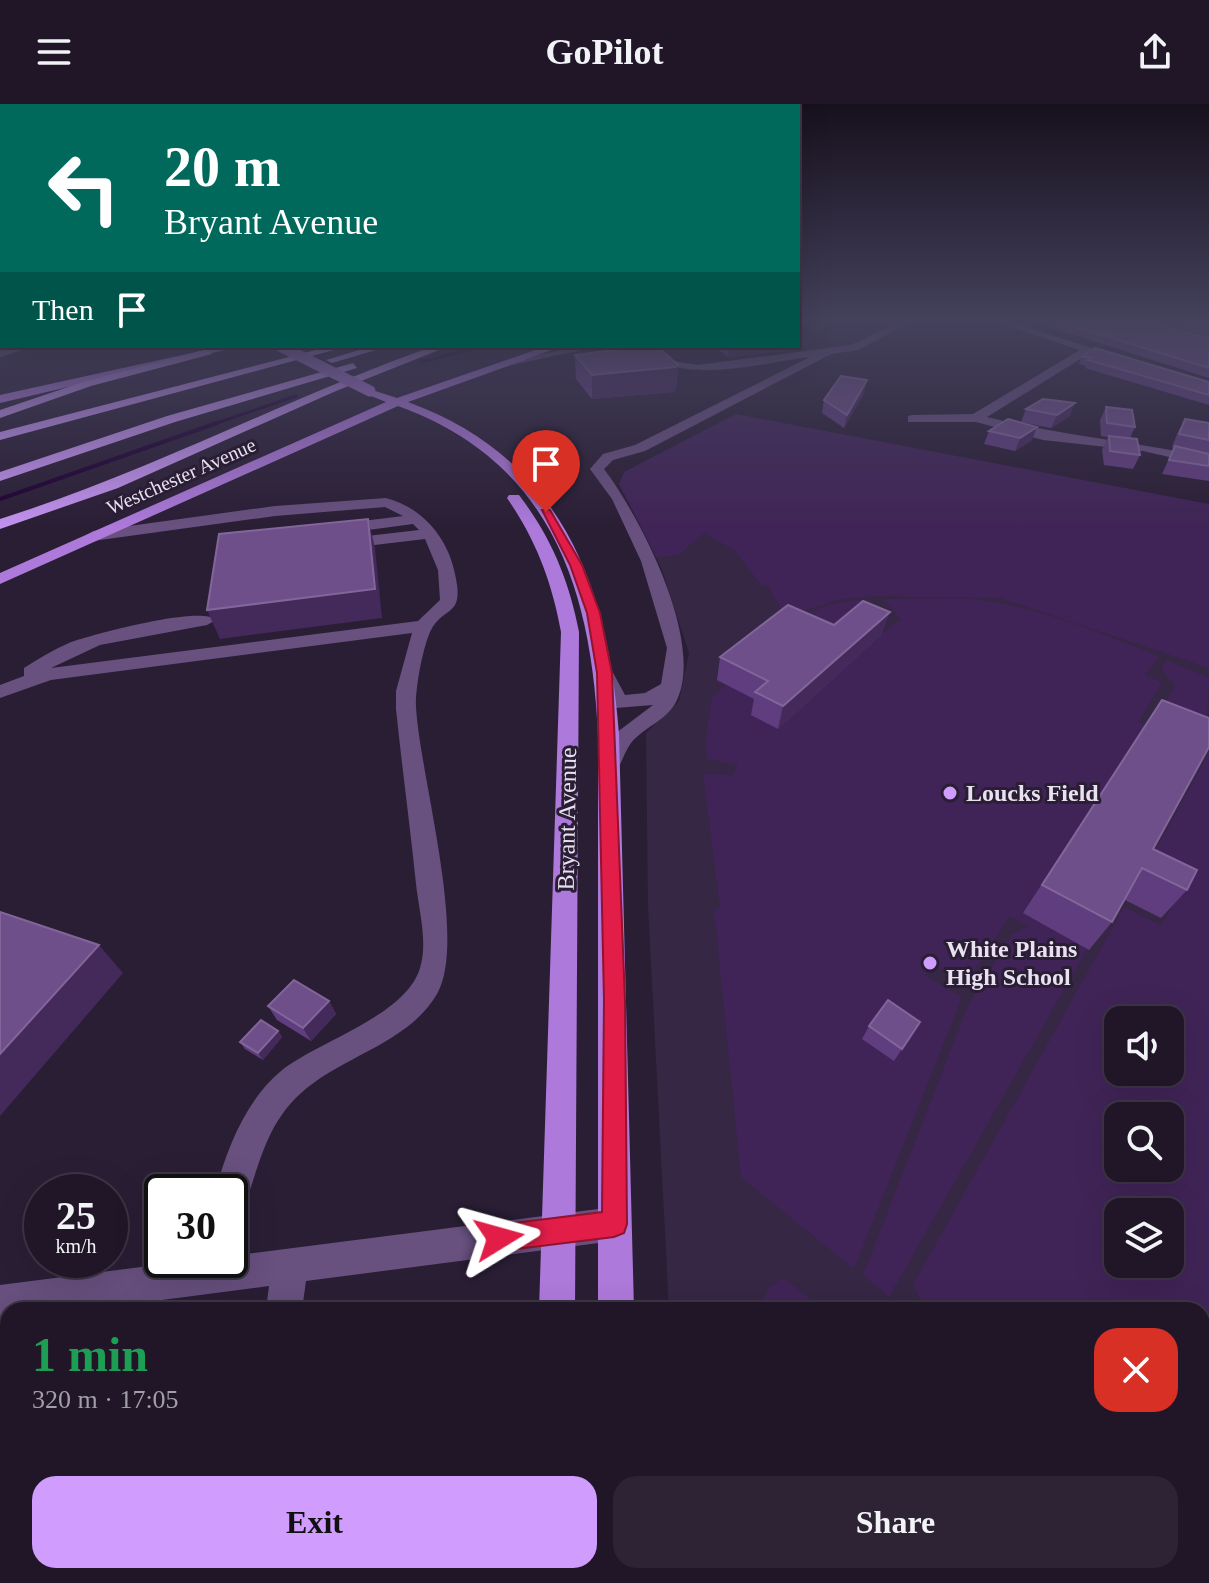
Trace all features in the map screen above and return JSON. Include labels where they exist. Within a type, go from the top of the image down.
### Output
[{"type":"highway","points":[[0,414],[72,389]]},
{"type":"highway","points":[[0,436],[180,389]]},
{"type":"highway","points":[[121,421],[233,389]]},
{"type":"highway","points":[[0,477],[192,412],[273,389]]},
{"type":"highway","points":[[0,524],[129,480],[332,389]]},
{"type":"highway","points":[[0,461],[55,442]]},
{"type":"main road","points":[[0,399],[44,389]]},
{"type":"main road","name":"Bryant Avenue","points":[[366,389],[467,453],[510,492],[541,537],[564,597],[571,673],[557,1302]]},
{"type":"main road","points":[[400,410],[445,389]]},
{"type":"main road","name":"Bryant Avenue","points":[[400,410],[408,405],[480,447],[518,480],[546,512],[576,565],[593,613],[604,673],[609,765],[615,1000],[616,1302]]},
{"type":"main road","name":"Westchester Avenue","points":[[0,579],[355,420],[400,410]]},
{"type":"street","points":[[609,765],[623,738],[662,708],[671,686],[676,648],[649,561],[612,486],[613,467],[640,448],[751,389]]},
{"type":"street","points":[[976,418],[1024,389]]},
{"type":"street","points":[[912,419],[976,418],[1043,436],[1143,447],[1209,462]]},
{"type":"street","points":[[8,688],[47,674],[423,626],[442,611],[450,593],[439,547],[430,534],[397,505],[379,502],[275,511],[93,536]]},
{"type":"street","points":[[413,519],[324,538],[430,534]]},
{"type":"street","points":[[8,688],[74,646],[110,636],[207,620]]},
{"type":"street","points":[[238,1174],[246,1146],[274,1099],[316,1064],[395,1018],[422,994],[430,981],[436,941],[406,709],[406,691],[423,626]]},
{"type":"street","points":[[604,673],[617,699],[623,703],[650,699],[671,686]]},
{"type":"street","points":[[248,1267],[290,1266],[614,1224]]},
{"type":"street","points":[[285,1302],[290,1266]]},
{"type":"street","points":[[27,1302],[135,1298],[190,1278]]},
{"type":"shaded area","points":[[736,414],[1209,504],[1209,668],[1000,598],[874,596],[842,599],[795,613],[782,611],[768,585],[762,586],[734,550],[704,533],[678,555],[656,557],[619,484],[624,472]]},
{"type":"shaded area","name":"White Plains High School","points":[[628,499],[1209,504],[1209,1302],[669,1302],[648,905],[646,733],[679,701],[689,653],[662,570]]},
{"type":"shaded area","points":[[963,598],[1039,612],[1159,656],[1145,675],[1162,682],[1138,722],[1152,728],[1175,686],[1162,670],[1166,660],[1209,678],[1206,740],[889,1297],[863,1275],[968,1006],[1011,935],[1028,926],[1010,916],[965,985],[933,964],[925,976],[962,997],[854,1269],[741,1177],[714,910],[720,907],[703,774],[732,775],[738,765],[707,759],[706,737],[712,697],[725,686],[715,681],[767,639],[804,616],[845,601],[867,600],[879,611],[882,634],[901,619],[883,599]]},
{"type":"shaded area","points":[[1209,753],[1209,1302],[922,1302],[913,1285],[1124,907],[1161,925],[1178,897],[1140,878]]},
{"type":"shaded area","points":[[783,1278],[814,1302],[762,1302],[768,1289]]},
{"type":"building","points":[[832,389],[862,389],[847,415],[824,400]]},
{"type":"building","points":[[1188,389],[1209,389],[1209,395]]},
{"type":"building","points":[[1043,399],[1075,403],[1057,415],[1026,409]]},
{"type":"building","points":[[1106,407],[1132,410],[1135,427],[1107,423]]},
{"type":"building","points":[[1008,419],[1037,427],[1020,438],[989,431]]},
{"type":"building","points":[[1185,419],[1209,423],[1209,440],[1179,434]]},
{"type":"building","points":[[1109,436],[1137,439],[1140,455],[1110,451]]},
{"type":"building","points":[[1175,446],[1209,454],[1209,466],[1169,460]]},
{"type":"building","points":[[368,519],[375,589],[207,610],[219,534]]},
{"type":"building","points":[[863,601],[890,612],[783,706],[755,692],[768,681],[720,657],[788,605],[834,625]]},
{"type":"building","points":[[1162,700],[1209,718],[1209,747],[1153,849],[1197,870],[1187,890],[1142,868],[1112,922],[1042,885]]},
{"type":"building","points":[[0,912],[99,945],[0,1054]]},
{"type":"building","points":[[294,980],[329,1001],[303,1028],[268,1006]]},
{"type":"building","points":[[888,1000],[920,1022],[902,1049],[869,1026]]},
{"type":"building","points":[[261,1020],[278,1031],[258,1053],[240,1042]]},
{"type":"waterway","points":[[211,425],[296,396]]},
{"type":"waterway","points":[[0,499],[217,423]]},
{"type":"place","name":"Loucks Field","points":[[950,793]]},
{"type":"place","name":"White Plains High School","points":[[930,963]]},
{"type":"route","points":[[499,1238],[614,1224],[615,1000],[609,765],[602,651],[576,565],[546,512]]}]
